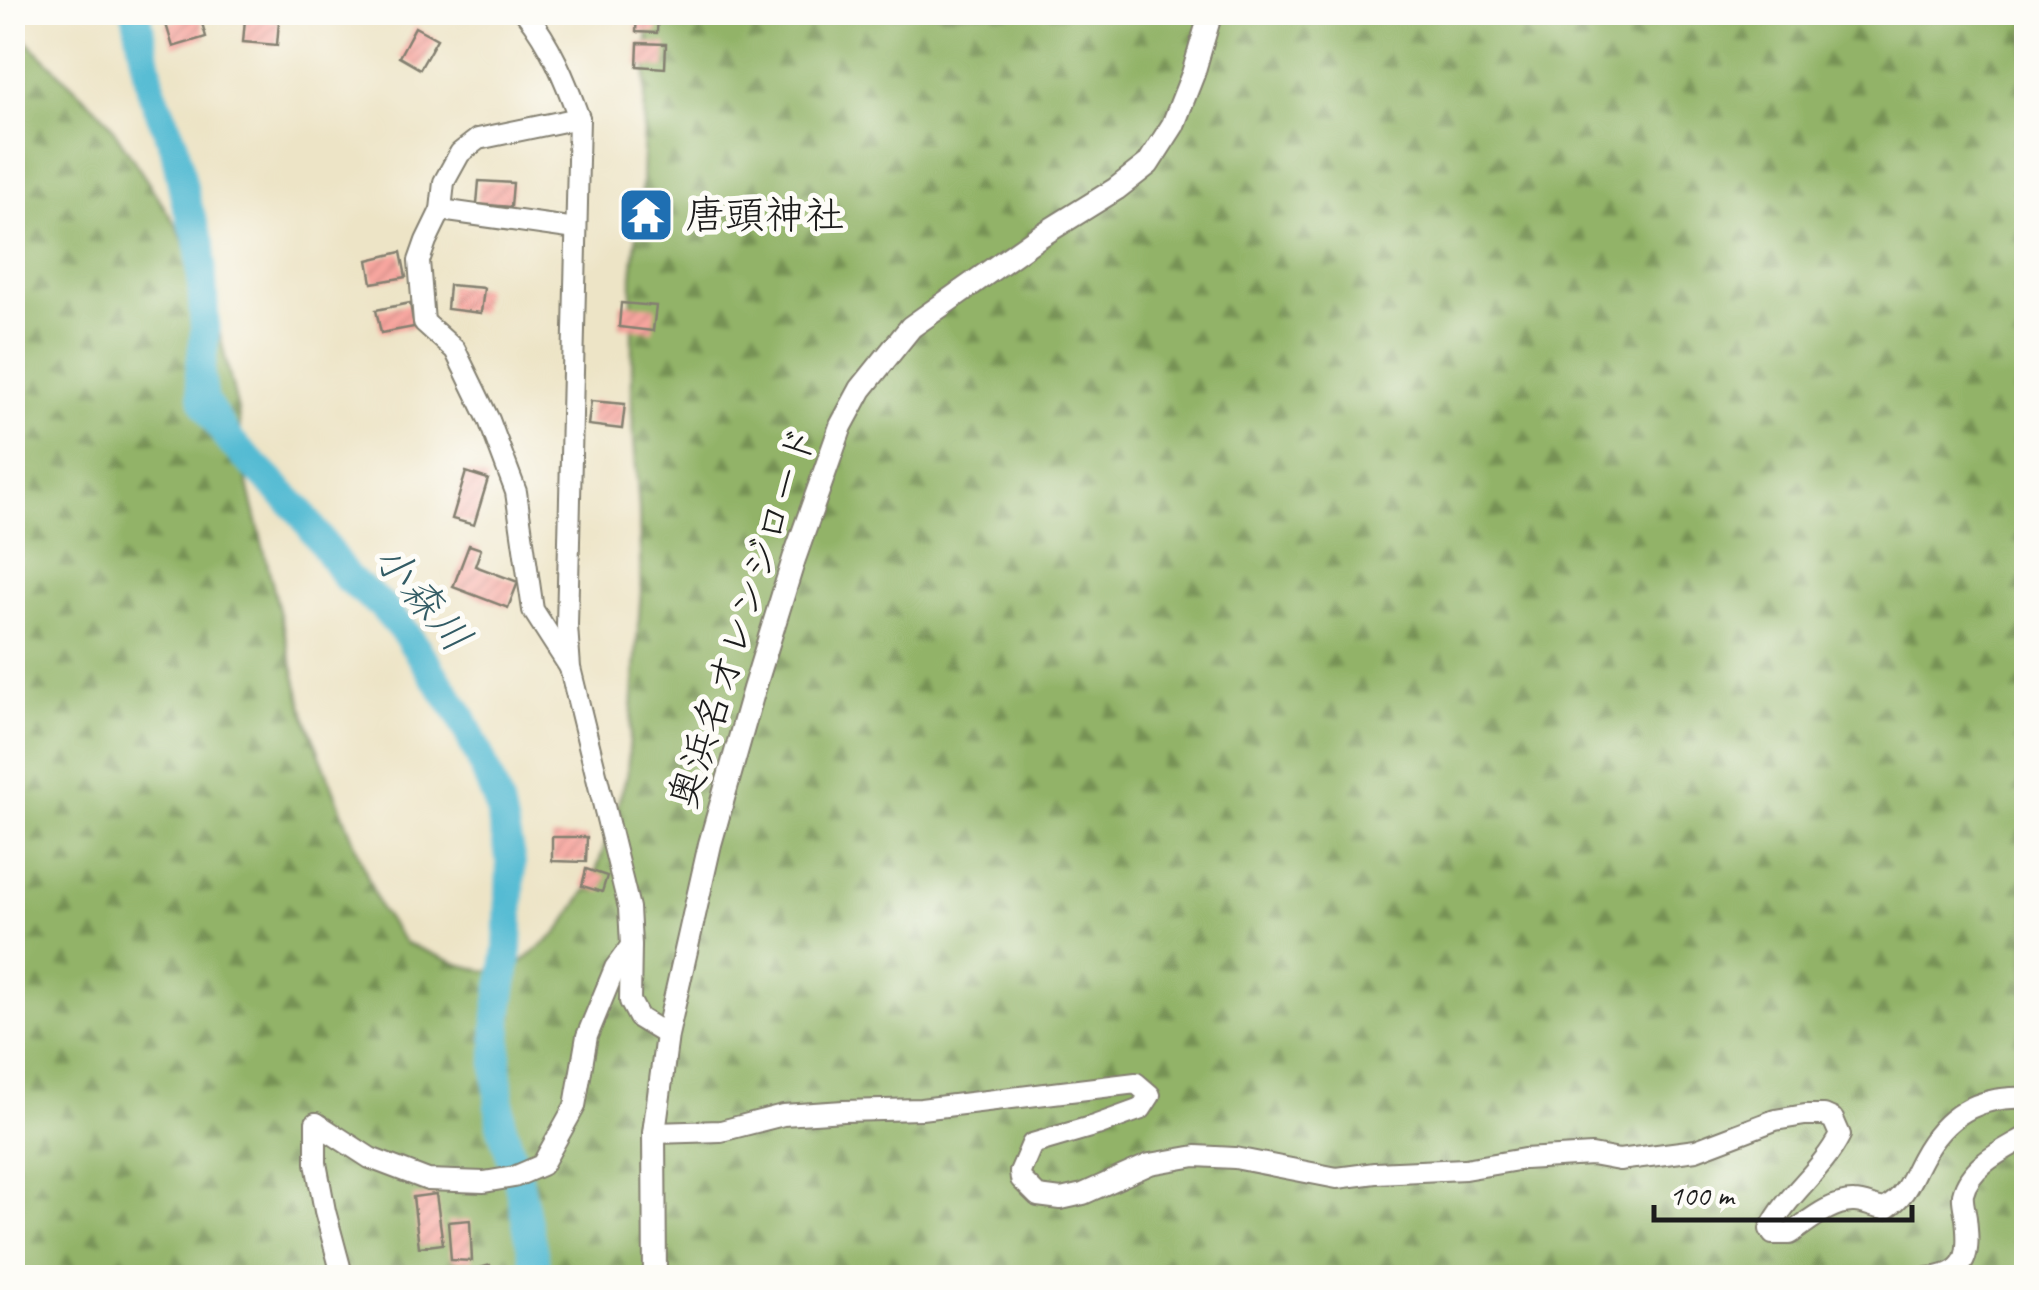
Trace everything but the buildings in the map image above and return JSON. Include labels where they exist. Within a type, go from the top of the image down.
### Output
[{"type":"street","points":[[525,12],[544,36],[578,118],[567,626],[570,668],[628,908],[632,946],[630,1001],[640,1018],[667,1035]]},
{"type":"street","name":"奥浜名オレンジロード","points":[[655,1278],[654,1134],[667,1035],[710,844],[754,689],[794,558],[841,426],[861,390],[910,327],[1148,164],[1174,125],[1211,12]]},
{"type":"street","points":[[570,668],[534,610],[516,492],[489,420],[455,350],[424,322],[419,261],[442,210],[444,182],[460,153],[478,140],[578,118]]},
{"type":"street","points":[[442,210],[576,229]]},
{"type":"street","points":[[343,1278],[316,1163],[316,1123],[370,1158],[428,1180],[484,1182],[514,1177],[542,1166],[576,1106],[587,1036],[606,985],[632,946]]},
{"type":"street","points":[[654,1134],[721,1131],[784,1115],[921,1110],[1136,1083],[1150,1095],[1142,1110],[1032,1144],[1021,1178],[1038,1196],[1061,1199],[1083,1194],[1150,1164],[1196,1156],[1235,1158],[1337,1178],[1464,1169],[1558,1156],[1592,1154],[1619,1160],[1696,1150],[1775,1120],[1805,1114],[1824,1116],[1834,1120],[1840,1136],[1830,1155],[1776,1217],[1770,1229],[1773,1234],[1784,1236],[1841,1205],[1854,1202],[1886,1209],[1902,1198],[1936,1134],[1956,1116],[1981,1103],[2006,1097],[2026,1098]]},
{"type":"street","points":[[1927,1278],[1953,1274],[1962,1266],[1968,1239],[1963,1196],[1971,1178],[1992,1157],[2026,1137]]},
{"type":"green space","points":[[648,13],[2026,13],[2026,1277],[13,1277],[12,27],[106,118],[176,225],[212,302],[238,411],[243,465],[305,716],[380,909],[405,943],[485,971],[518,965],[558,933],[594,879],[627,775],[641,592],[632,411],[632,276],[642,186]]},
{"type":"waterway","name":"小森川","points":[[136,12],[152,92],[174,145],[200,244],[205,331],[200,374],[204,401],[229,440],[300,511],[347,578],[381,605],[407,635],[460,714],[499,805],[511,862],[508,949],[498,1016],[501,1124],[518,1178],[538,1278]]},
{"type":"place","name":"唐頭神社","points":[[646,215]]}]
